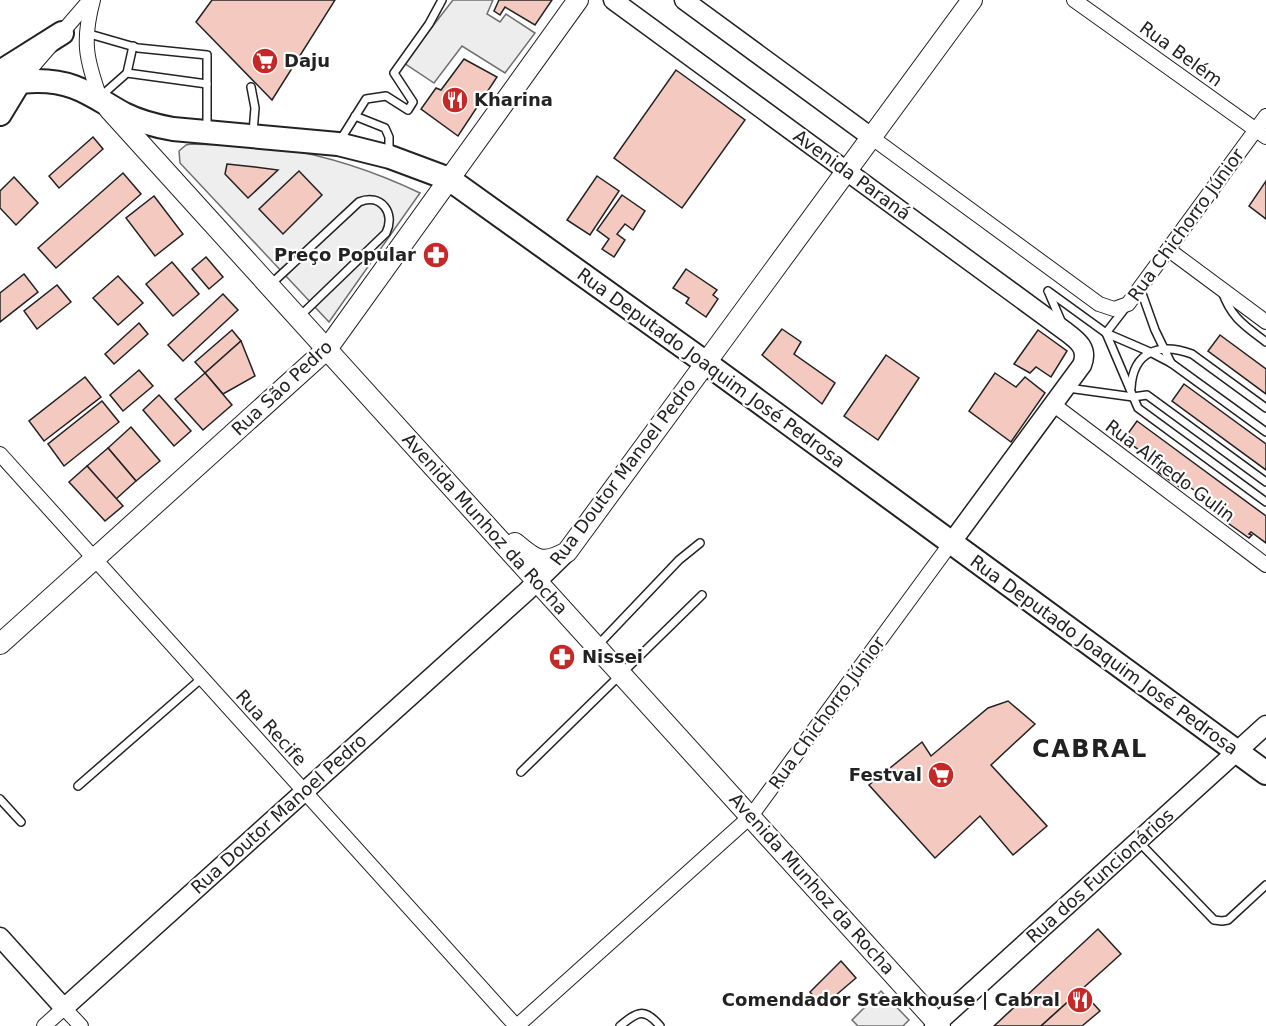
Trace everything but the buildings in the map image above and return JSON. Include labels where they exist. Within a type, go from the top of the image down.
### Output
[{"type":"main road","name":"Rua São Pedro","points":[[0,644],[327,349],[578,0]]},
{"type":"main road","name":"Rua Doutor Manoel Pedro","points":[[567,552],[972,0]]},
{"type":"main road","points":[[0,114],[7,79],[62,33]]},
{"type":"main road","name":"Avenida Munhoz da Rocha","points":[[7,79],[56,82],[100,98],[751,816],[937,1025]]},
{"type":"main road","name":"Rua Deputado Joaquim José Pedrosa","points":[[100,98],[122,112],[157,126],[338,144],[390,157],[449,179],[1266,773]]},
{"type":"main road","points":[[464,500],[531,556],[546,561],[554,560],[567,552]]},
{"type":"street","points":[[62,33],[91,0]]},
{"type":"street","points":[[91,0],[86,33],[88,63],[100,98]]},
{"type":"street","name":"Avenida Paraná","points":[[613,0],[1065,331],[1082,345],[1085,354]]},
{"type":"street","points":[[684,0],[1099,304],[1114,309],[1128,304]]},
{"type":"street","name":"Rua Belém","points":[[1074,0],[1261,134]]},
{"type":"street","name":"Rua Chichorro Júnior","points":[[1128,304],[1261,134],[1266,116]]},
{"type":"street","points":[[1169,250],[1266,322]]},
{"type":"street","name":"Rua Chichorro Júnior","points":[[516,1026],[751,816],[1054,405],[1082,365],[1085,354]]},
{"type":"street","name":"Rua Alfredo Gulin","points":[[1054,405],[1266,565]]},
{"type":"street","name":"Rua Recife","points":[[0,453],[516,1026]]},
{"type":"street","name":"Rua Doutor Manoel Pedro","points":[[44,1026],[537,582],[567,552]]},
{"type":"street","name":"Rua dos Funcionários","points":[[937,1025],[1266,725]]},
{"type":"street","points":[[0,938],[81,1026]]},
{"type":"lane","points":[[338,144],[366,99],[386,96],[408,110],[413,102],[394,73],[429,24],[442,0]]},
{"type":"lane","points":[[86,33],[133,46],[207,56],[207,132]]},
{"type":"lane","points":[[100,98],[127,73],[133,46]]},
{"type":"lane","points":[[127,73],[207,84]]},
{"type":"lane","points":[[251,87],[255,108],[253,135]]},
{"type":"lane","points":[[355,116],[385,128],[390,157]]},
{"type":"lane","points":[[269,285],[359,202],[371,199],[382,204],[389,214],[390,221],[386,233],[298,318]]},
{"type":"lane","points":[[1140,287],[1162,348],[1171,363]]},
{"type":"lane","points":[[1220,288],[1226,304],[1237,320],[1266,342]]},
{"type":"lane","points":[[1065,331],[1048,291],[1106,333],[1171,363],[1266,432]]},
{"type":"lane","name":"Rua Chichorro Júnior","points":[[1106,333],[1128,304]]},
{"type":"lane","points":[[1106,333],[1138,408],[1266,502]]},
{"type":"lane","points":[[1133,396],[1131,388],[1135,367],[1150,352],[1162,348],[1181,349],[1192,354],[1266,408]]},
{"type":"lane","points":[[1066,388],[1133,396],[1147,395],[1266,482]]},
{"type":"lane","points":[[596,647],[679,560],[700,543]]},
{"type":"lane","points":[[521,772],[702,595]]},
{"type":"lane","points":[[78,786],[202,678]]},
{"type":"lane","points":[[0,799],[21,822]]},
{"type":"lane","points":[[1138,841],[1215,920],[1228,920],[1266,885]]},
{"type":"lane","points":[[620,1026],[634,1014],[641,1013],[651,1016],[660,1026]]},
{"type":"shaded area","points":[[453,0],[493,0],[487,14],[500,22],[506,14],[535,33],[505,73],[462,46],[434,83],[404,63]]},
{"type":"shaded area","points":[[191,144],[257,146],[297,151],[351,165],[420,193],[329,322],[180,163],[179,151]]},
{"type":"shaded area","points":[[881,991],[909,1020],[903,1026],[858,1026],[852,1020]]},
{"type":"place","name":"Daju","points":[[265,61]]},
{"type":"place","name":"Kharina","points":[[455,100]]},
{"type":"place","name":"Preço Popular","points":[[436,255]]},
{"type":"place","name":"Nissei","points":[[562,657]]},
{"type":"place","name":"Festval","points":[[941,775]]},
{"type":"place","name":"Comendador Steakhouse | Cabral","points":[[1080,1000]]},
{"type":"district","name":"CABRAL","points":[[1090,749]]}]
